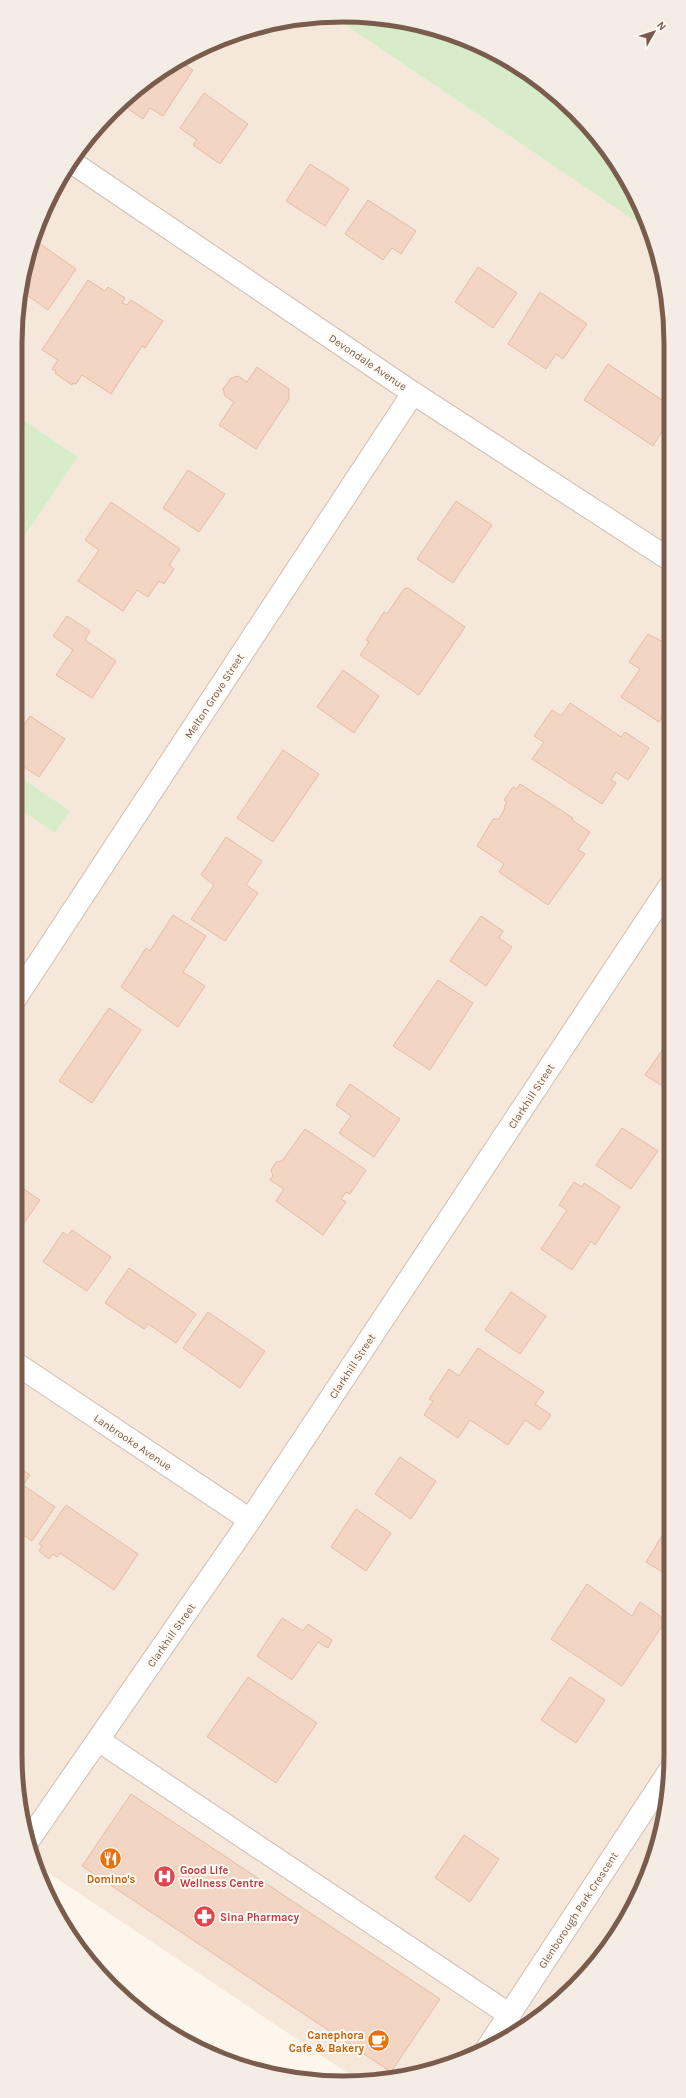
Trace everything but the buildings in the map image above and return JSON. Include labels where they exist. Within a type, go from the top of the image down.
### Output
[{"type":"street","name":"Devondale Avenue","points":[[76,165],[413,393],[664,556]]},
{"type":"street","name":"Melton Grove Street","points":[[22,988],[413,393]]},
{"type":"street","name":"Clarkhill Street","points":[[32,1835],[250,1520],[664,895]]},
{"type":"street","name":"Lanbrooke Avenue","points":[[22,1368],[250,1520]]},
{"type":"street","points":[[98,1740],[510,2015]]},
{"type":"street","name":"Glenborough Park Crescent","points":[[494,2038],[662,1782]]},
{"type":"shaded area","points":[[341,22],[642,226],[658,280],[664,343],[664,1755],[661,1797],[658,1818],[647,1858],[631,1897],[621,1916],[598,1950],[570,1982],[538,2010],[504,2033],[466,2052],[406,2070],[351,2076],[43,1869],[28,1818],[22,1755],[22,811],[55,833],[70,811],[22,778],[22,540],[78,457],[22,419],[23,322],[28,280],[39,240],[46,220],[65,182],[88,148],[102,131],[116,116],[148,88],[183,65],[220,46],[280,28]]},
{"type":"green space","points":[[341,22],[385,25],[426,33],[466,46],[504,65],[521,76],[538,88],[570,116],[598,148],[621,183],[642,226]]},
{"type":"green space","points":[[22,419],[78,457],[22,540]]},
{"type":"green space","points":[[22,778],[70,811],[55,833],[22,811]]},
{"type":"place","name":"Domino's","points":[[111,1859]]},
{"type":"place","name":"Good Life Wellness Centre","points":[[164,1876]]},
{"type":"place","name":"Sina Pharmacy","points":[[204,1917]]},
{"type":"place","name":"Canephora Cafe & Bakery","points":[[379,2041]]}]
